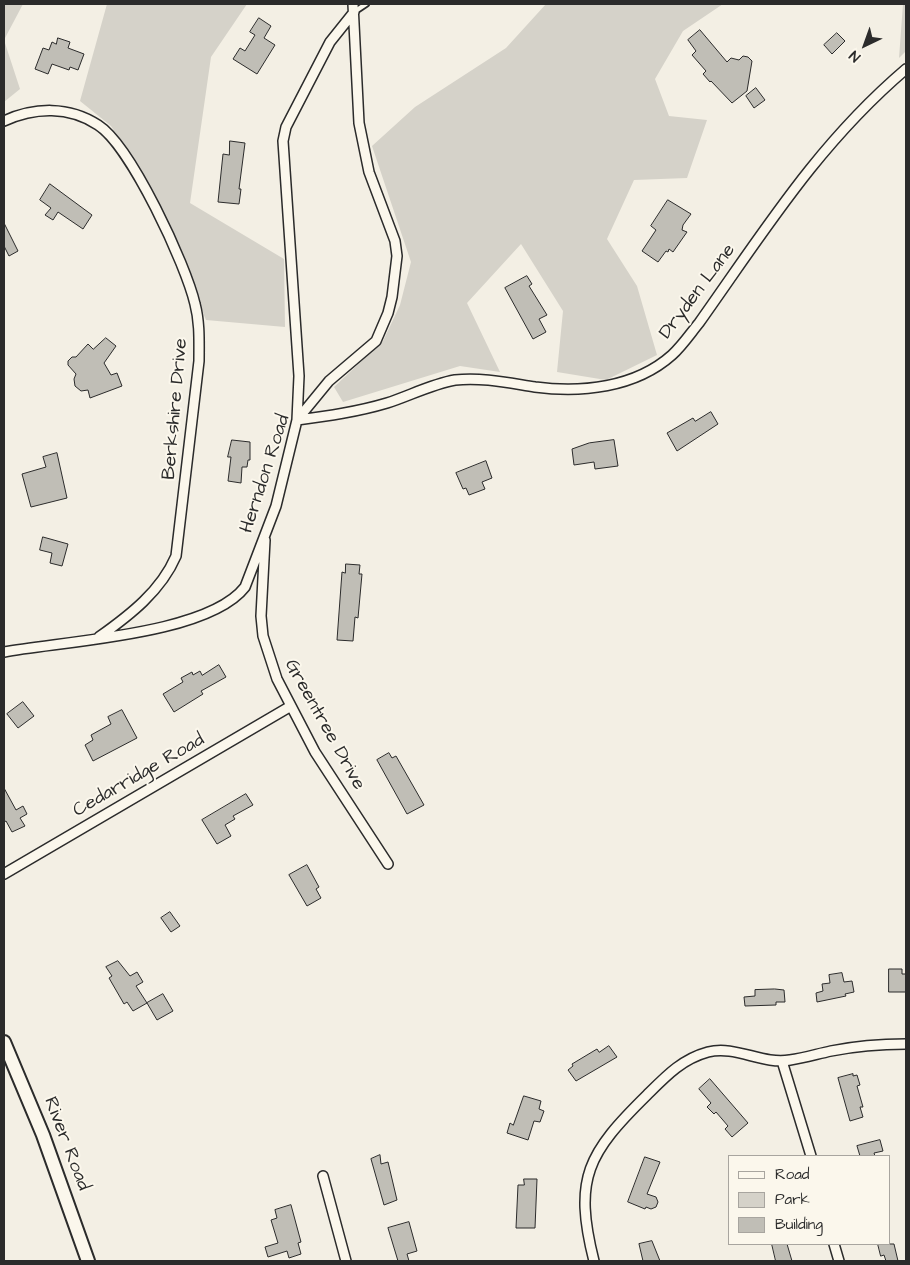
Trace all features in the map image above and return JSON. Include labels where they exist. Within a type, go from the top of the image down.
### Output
[{"type":"main road","name":"River Road","points":[[4,1042],[43,1135],[88,1261]]},
{"type":"street","points":[[297,420],[299,376],[284,141],[286,127],[330,42],[354,8]]},
{"type":"street","name":"Herndon Road","points":[[4,652],[131,634],[175,623],[216,610],[230,603],[245,588],[276,506],[297,420],[330,381],[376,341],[385,322],[392,297],[397,256],[395,241],[369,172],[363,149],[359,123],[354,8]]},
{"type":"street","name":"Dryden Lane","points":[[297,420],[373,407],[453,381],[480,379],[554,390],[577,390],[613,384],[642,373],[661,363],[683,343],[699,323],[788,195],[859,112],[906,68]]},
{"type":"street","name":"Berkshire Drive","points":[[4,121],[32,111],[64,111],[86,118],[109,134],[132,166],[177,252],[195,305],[199,330],[200,361],[176,556],[167,574],[145,600],[97,639]]},
{"type":"street","name":"Greentree Drive","points":[[266,532],[260,616],[263,636],[277,679],[315,752],[388,864]]},
{"type":"street","name":"Cedarridge Road","points":[[4,874],[291,706]]},
{"type":"street","points":[[594,1261],[585,1227],[583,1203],[586,1179],[596,1154],[616,1126],[668,1074],[690,1058],[710,1052],[724,1051],[771,1061],[782,1061],[858,1047],[906,1044]]},
{"type":"street","points":[[782,1061],[811,1155]]},
{"type":"street","points":[[323,1176],[346,1261]]},
{"type":"street","points":[[834,1245],[839,1261]]},
{"type":"lane","points":[[354,8],[366,4]]},
{"type":"green space","points":[[4,4],[23,4],[4,40]]},
{"type":"green space","points":[[107,4],[247,4],[211,57],[190,203],[284,259],[285,327],[206,320],[148,182],[111,126],[80,101]]},
{"type":"green space","points":[[546,4],[723,4],[683,31],[655,79],[669,116],[707,120],[687,178],[634,180],[607,239],[637,286],[657,355],[606,380],[557,372],[563,311],[521,244],[467,303],[500,372],[460,366],[343,402],[334,387],[383,341],[400,305],[411,262],[372,146],[415,107],[506,48]]},
{"type":"green space","points":[[903,4],[906,4],[906,51],[899,58]]},
{"type":"green space","points":[[4,40],[20,89],[4,102]]},
{"type":"building","points":[[259,18],[271,26],[264,38],[275,45],[257,74],[233,59],[240,48],[245,51],[255,35],[250,32]]},
{"type":"building","points":[[700,30],[727,62],[731,58],[739,60],[743,56],[748,57],[752,61],[747,91],[732,103],[703,74],[706,71],[692,55],[696,51],[688,40]]},
{"type":"building","points":[[837,33],[845,41],[832,54],[824,45]]},
{"type":"building","points":[[58,38],[70,42],[68,48],[84,54],[78,70],[70,67],[69,70],[52,64],[48,74],[35,69],[43,48],[49,50],[52,42],[56,44]]},
{"type":"building","points":[[756,88],[765,100],[754,108],[746,96]]},
{"type":"building","points":[[230,141],[245,143],[239,204],[218,202],[223,154],[229,155]]},
{"type":"building","points":[[50,184],[92,215],[83,229],[58,212],[53,220],[45,215],[51,208],[40,200]]},
{"type":"building","points":[[668,200],[691,214],[683,225],[682,230],[687,232],[673,252],[669,249],[668,252],[666,251],[658,262],[642,251],[656,230],[651,226]]},
{"type":"building","points":[[4,223],[18,251],[9,256],[4,246]]},
{"type":"building","points":[[527,276],[532,284],[529,286],[547,315],[539,319],[546,332],[533,339],[505,288]]},
{"type":"building","points":[[106,338],[116,346],[104,363],[111,375],[117,373],[122,386],[90,398],[88,390],[81,391],[75,386],[74,379],[76,374],[68,365],[68,361],[72,357],[76,357],[88,344],[93,349]]},
{"type":"building","points":[[711,412],[718,424],[677,451],[667,433],[693,418],[695,421]]},
{"type":"building","points":[[232,440],[250,442],[250,460],[248,460],[247,467],[242,467],[241,483],[228,481],[231,457],[228,457]]},
{"type":"building","points":[[614,440],[618,466],[595,469],[594,462],[574,465],[572,449],[589,443]]},
{"type":"building","points":[[57,453],[67,498],[31,507],[22,474],[46,467],[43,457]]},
{"type":"building","points":[[486,461],[492,478],[482,482],[485,489],[469,495],[466,488],[463,489],[456,473]]},
{"type":"building","points":[[43,537],[68,544],[62,566],[50,563],[52,553],[40,550]]},
{"type":"building","points":[[346,564],[360,565],[359,574],[362,574],[358,618],[355,617],[353,641],[337,640],[342,572],[345,573]]},
{"type":"building","points":[[219,665],[226,677],[201,691],[203,694],[174,712],[163,694],[183,682],[181,678],[192,672],[193,675],[200,671],[202,675]]},
{"type":"building","points":[[23,702],[34,716],[18,728],[7,714]]},
{"type":"building","points":[[122,710],[137,738],[93,761],[85,745],[93,740],[91,735],[111,724],[108,717]]},
{"type":"building","points":[[389,753],[392,758],[396,756],[424,805],[407,814],[377,760]]},
{"type":"building","points":[[4,788],[16,810],[23,806],[27,814],[20,818],[25,826],[12,832],[6,821],[4,822]]},
{"type":"building","points":[[246,794],[253,805],[233,816],[235,819],[225,825],[231,836],[217,844],[202,820]]},
{"type":"building","points":[[307,865],[319,887],[316,889],[321,898],[307,906],[289,875]]},
{"type":"building","points":[[170,912],[180,926],[171,932],[161,918]]},
{"type":"building","points":[[118,961],[130,976],[137,972],[143,982],[136,986],[147,1003],[133,1011],[127,1002],[124,1004],[109,978],[112,976],[106,967]]},
{"type":"building","points":[[889,969],[902,969],[902,974],[906,974],[906,992],[889,992]]},
{"type":"building","points":[[842,973],[844,982],[852,981],[854,992],[845,994],[846,996],[817,1002],[816,993],[823,991],[822,984],[830,983],[829,975]]},
{"type":"building","points":[[755,990],[784,990],[785,1002],[776,1002],[776,1005],[745,1006],[744,997],[755,996]]},
{"type":"building","points":[[163,994],[173,1011],[157,1020],[147,1003]]},
{"type":"building","points":[[609,1046],[617,1057],[576,1081],[568,1070],[573,1066],[572,1064],[597,1049],[599,1052]]},
{"type":"building","points":[[853,1074],[853,1076],[857,1075],[860,1085],[857,1086],[863,1107],[860,1107],[863,1117],[850,1121],[838,1078]]},
{"type":"building","points":[[710,1079],[748,1123],[732,1137],[725,1129],[728,1126],[716,1112],[714,1114],[707,1107],[711,1103],[699,1089]]},
{"type":"building","points":[[524,1096],[541,1101],[539,1109],[544,1111],[540,1122],[534,1121],[528,1140],[507,1133],[510,1123],[513,1125]]},
{"type":"building","points":[[880,1140],[883,1151],[874,1153],[875,1155],[860,1155],[857,1146]]},
{"type":"building","points":[[380,1155],[381,1164],[388,1162],[397,1200],[384,1205],[371,1159]]},
{"type":"building","points":[[645,1157],[660,1162],[647,1194],[656,1197],[658,1202],[656,1207],[651,1209],[646,1207],[645,1209],[628,1202]]},
{"type":"building","points":[[524,1179],[537,1179],[535,1228],[516,1228],[518,1185],[524,1185]]},
{"type":"building","points":[[291,1205],[301,1242],[298,1243],[301,1254],[289,1258],[287,1251],[268,1257],[265,1247],[278,1243],[271,1220],[277,1218],[275,1210]]},
{"type":"building","points":[[409,1222],[417,1251],[407,1254],[409,1261],[398,1261],[388,1228]]},
{"type":"building","points":[[652,1241],[660,1261],[643,1261],[639,1244]]},
{"type":"building","points":[[894,1244],[898,1261],[886,1261],[884,1255],[881,1256],[878,1245]]},
{"type":"building","points":[[772,1245],[787,1245],[792,1261],[776,1261]]}]
